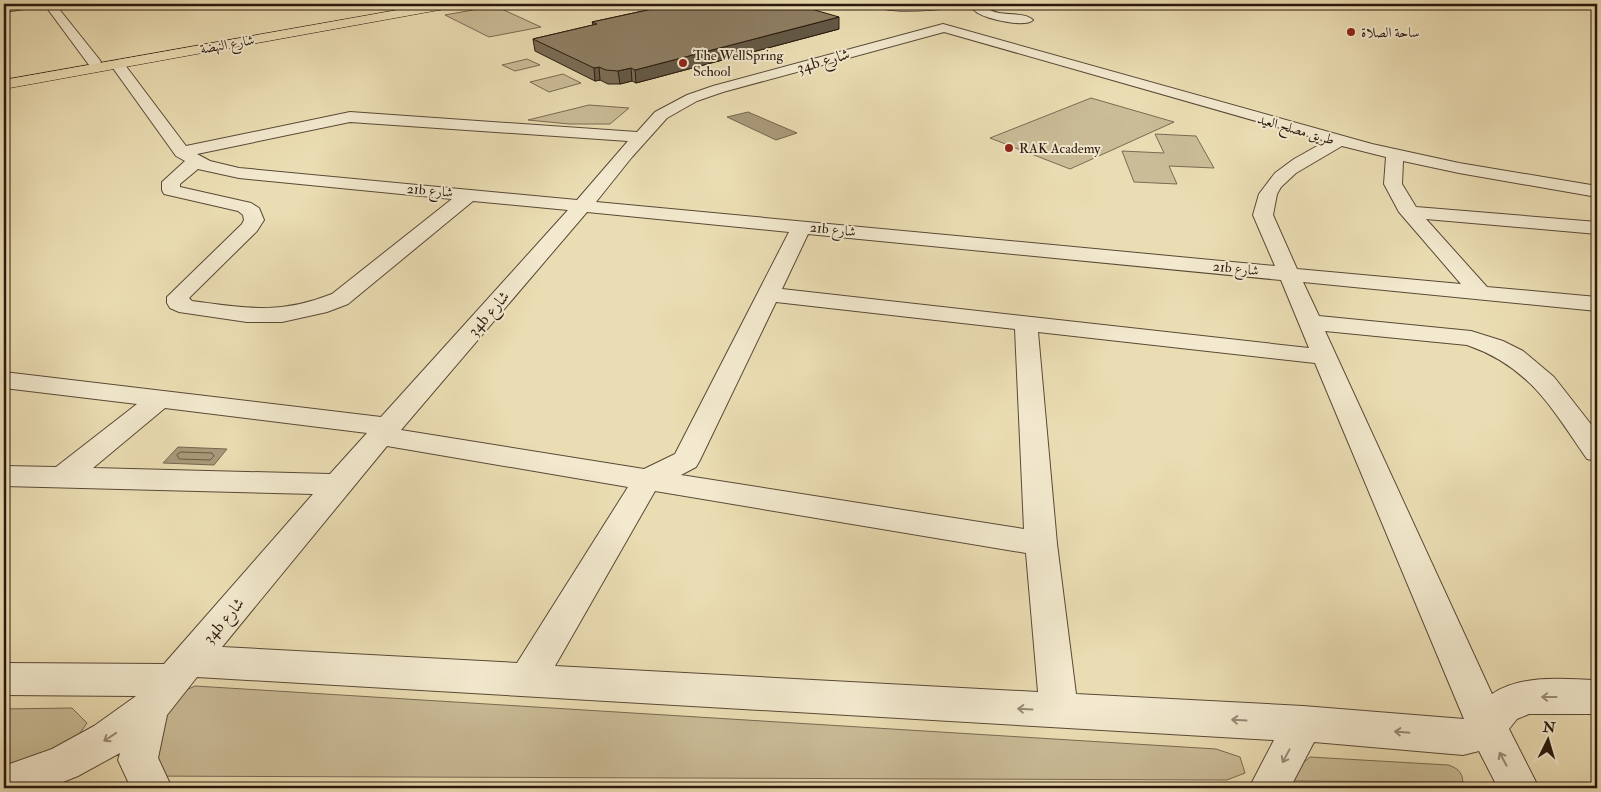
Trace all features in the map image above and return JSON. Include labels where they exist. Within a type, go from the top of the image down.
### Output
[{"type":"main road","name":"شارع النهضة","points":[[4,78],[415,4]]},
{"type":"main road","name":"شارع النهضة","points":[[4,85],[450,4]]},
{"type":"main road","points":[[283,34],[276,32],[328,21]]},
{"type":"street","points":[[4,9],[38,4]]},
{"type":"street","points":[[49,4],[94,62]]},
{"type":"street","points":[[878,4],[969,12]]},
{"type":"street","points":[[878,4],[939,14],[982,12],[1027,20],[1014,22],[1002,30],[1006,44]]},
{"type":"street","points":[[878,4],[896,29]]},
{"type":"street","name":"طريق مصلح العيد","points":[[878,4],[906,12],[928,25],[1006,44],[1338,141],[1459,168],[1597,191]]},
{"type":"street","name":"34b شارع","points":[[4,786],[64,762],[108,739],[170,683],[338,484],[661,115],[692,98],[896,29],[961,28],[969,12]]},
{"type":"street","name":"طريق مصلح العيد","points":[[969,12],[1006,44]]},
{"type":"street","name":"34b شارع","points":[[896,29],[917,29],[926,17],[939,14]]},
{"type":"street","points":[[117,64],[189,157]]},
{"type":"street","points":[[470,194],[340,299],[317,309],[282,317],[263,317],[187,307],[178,303],[178,297],[254,220],[252,212],[244,206],[171,190],[171,182],[189,157],[350,117],[641,137]]},
{"type":"street","points":[[1338,141],[1294,166],[1279,179],[1269,191],[1264,215],[1488,729],[1519,788]]},
{"type":"street","points":[[1395,155],[1393,184],[1409,212],[1480,292]]},
{"type":"street","name":"21b شارع","points":[[189,157],[204,165],[239,173],[584,204],[1597,304]]},
{"type":"street","points":[[1409,212],[1597,228]]},
{"type":"street","points":[[526,681],[647,480],[686,460],[802,226]]},
{"type":"street","points":[[769,294],[1325,357]]},
{"type":"street","points":[[1310,322],[1471,338],[1489,344],[1511,354],[1541,377],[1597,452]]},
{"type":"street","points":[[1026,323],[1041,544],[1059,710]]},
{"type":"street","points":[[4,380],[160,399],[384,432],[647,480],[1041,544]]},
{"type":"street","points":[[63,477],[160,399]]},
{"type":"street","points":[[4,476],[338,484]]},
{"type":"street","points":[[4,679],[170,683],[526,681],[1302,724],[1463,737],[1478,735],[1488,729],[1503,708],[1512,701],[1526,697],[1597,697]]},
{"type":"street","name":"34b شارع","points":[[152,788],[138,760],[170,683]]},
{"type":"street","points":[[1269,788],[1302,724]]},
{"type":"shaded area","points":[[495,6],[541,27],[489,37],[445,15]]},
{"type":"shaded area","points":[[527,59],[540,65],[515,71],[502,65]]},
{"type":"shaded area","points":[[563,74],[581,83],[549,92],[530,82]]},
{"type":"shaded area","points":[[1091,98],[1174,122],[1070,169],[990,138]]},
{"type":"shaded area","points":[[589,105],[629,108],[610,124],[569,124],[528,120]]},
{"type":"shaded area","points":[[1155,134],[1196,136],[1214,168],[1169,166],[1177,184],[1134,182],[1122,151],[1164,153]]},
{"type":"shaded area","points":[[195,686],[1216,749],[1240,757],[1245,773],[1227,780],[131,776],[163,701]]},
{"type":"shaded area","points":[[72,708],[87,723],[71,746],[19,772],[4,772],[4,709]]},
{"type":"shaded area","points":[[1310,757],[1448,765],[1458,770],[1462,775],[1463,782],[1291,781],[1297,768]]},
{"type":"water","points":[[748,112],[797,133],[776,140],[727,117]]},
{"type":"water","points":[[178,447],[227,449],[214,465],[163,463]]},
{"type":"building","points":[[668,4],[794,4],[839,17],[635,70],[631,68],[618,71],[599,67],[594,68],[533,39],[597,24],[592,22],[671,5]]},
{"type":"place","name":"ساحة الصلاة","points":[[1351,32]]},
{"type":"place","name":"The WellSpring School","points":[[683,63]]},
{"type":"place","name":"RAK Academy","points":[[1009,148]]}]
